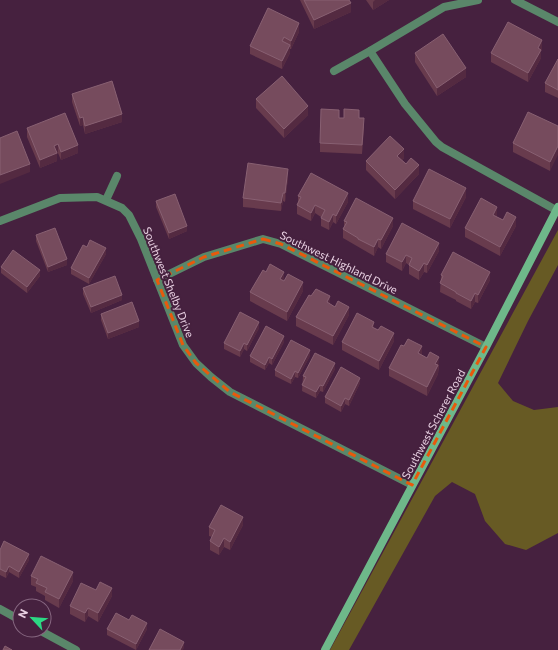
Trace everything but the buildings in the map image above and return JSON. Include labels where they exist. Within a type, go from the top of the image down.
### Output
[{"type":"main road","name":"Southwest Scherer Road","points":[[325,650],[486,347],[557,208]]},
{"type":"street","points":[[334,71],[444,7],[478,0]]},
{"type":"street","points":[[515,0],[558,22]]},
{"type":"street","points":[[370,51],[405,104],[436,142],[557,208]]},
{"type":"street","points":[[106,200],[117,176]]},
{"type":"street","name":"Southwest Shelby Drive","points":[[0,221],[60,198],[97,197],[122,208],[129,215],[141,239],[183,345],[196,363],[230,392],[412,485]]},
{"type":"street","name":"Southwest Highland Drive","points":[[157,280],[204,256],[263,239],[281,244],[486,347]]},
{"type":"street","points":[[0,609],[12,616]]},
{"type":"street","points":[[52,637],[76,650]]},
{"type":"highlighted area","points":[[263,239],[281,244],[486,347],[412,485],[230,392],[196,363],[183,345],[157,280],[204,257]]},
{"type":"shaded area","points":[[558,230],[558,265],[528,321],[498,383],[513,401],[534,410],[558,407],[558,533],[526,550],[505,544],[485,521],[475,494],[452,482],[435,496],[349,650],[330,650]]}]
